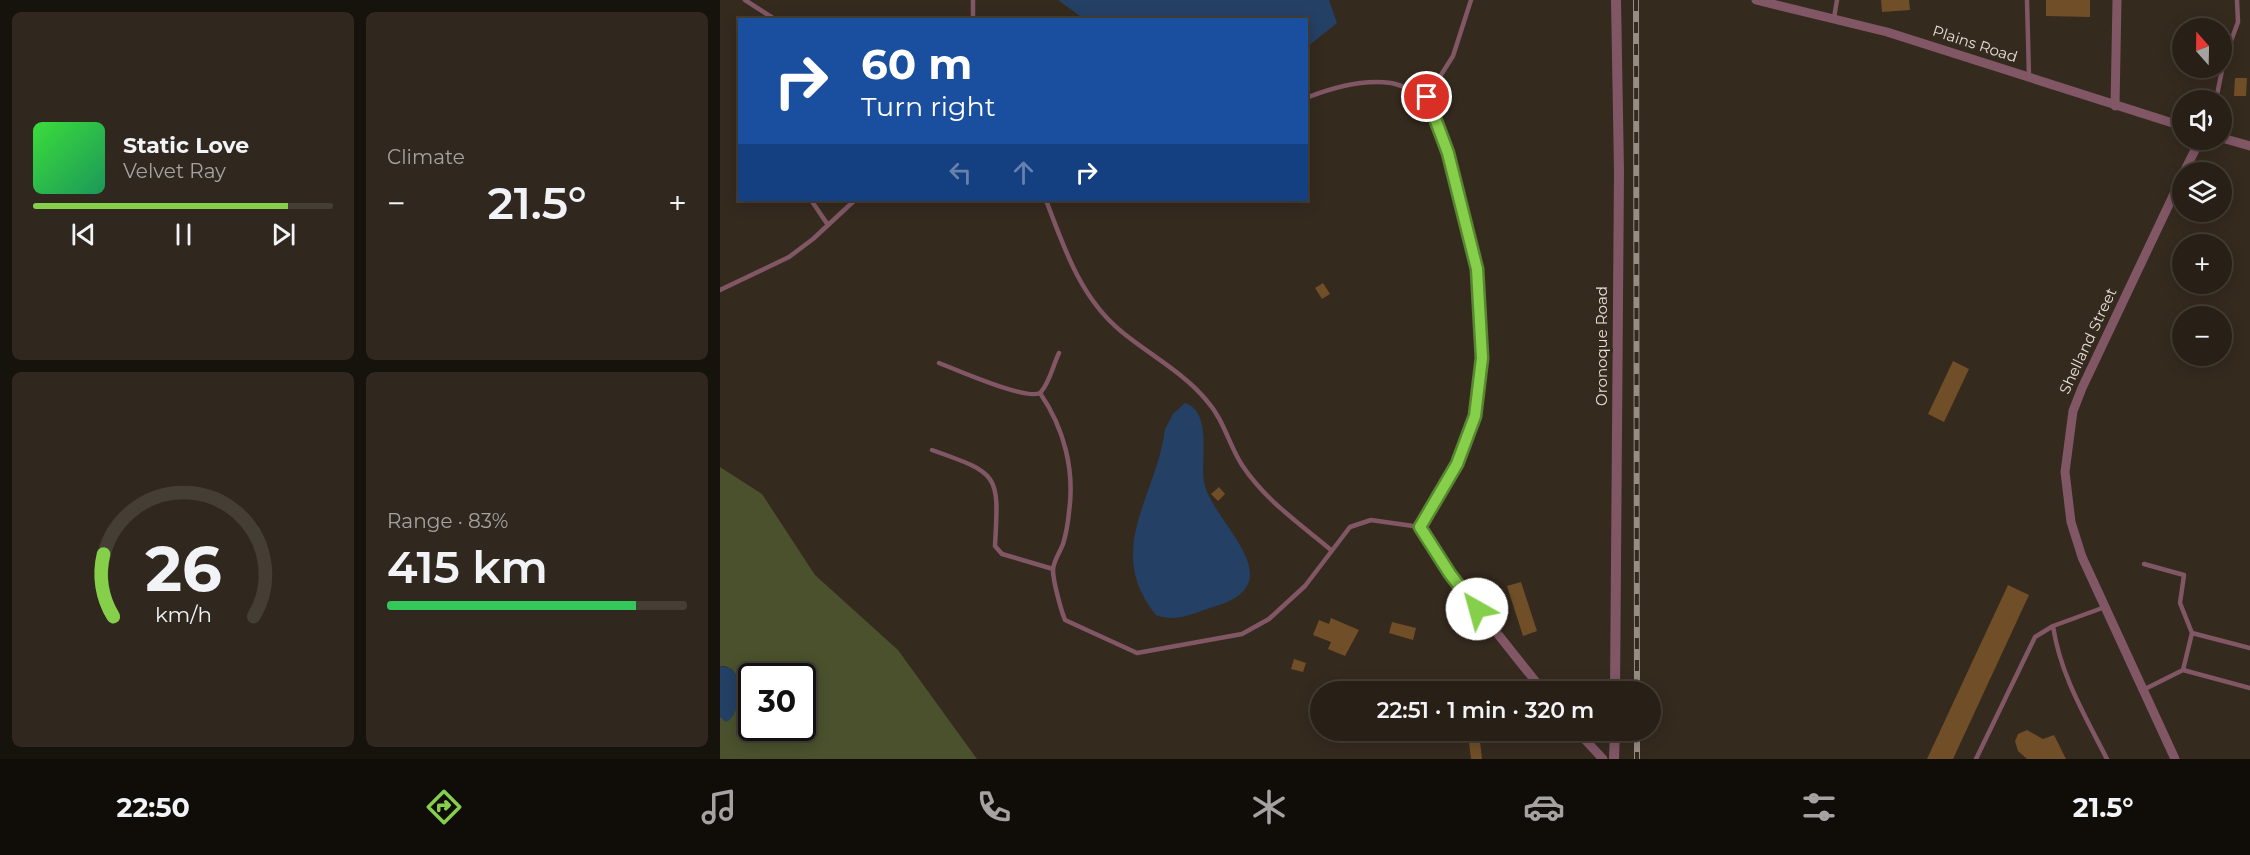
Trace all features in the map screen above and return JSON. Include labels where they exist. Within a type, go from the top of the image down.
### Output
[{"type":"street","name":"Oronoque Road","points":[[1615,681],[1619,171],[1616,0]]},
{"type":"street","name":"Plains Road","points":[[1756,0],[1834,18],[2172,123]]},
{"type":"street","points":[[2115,106],[2117,0]]},
{"type":"street","points":[[2232,141],[2250,146]]},
{"type":"street","name":"Shelland Street","points":[[2172,198],[2082,388],[2067,441],[2065,472],[2071,522],[2082,557],[2175,759]]},
{"type":"street","points":[[1420,527],[1450,574],[1535,681]]},
{"type":"street","points":[[1586,741],[1603,759]]},
{"type":"street","points":[[1614,759],[1615,741]]},
{"type":"lane","points":[[746,0],[773,18]]},
{"type":"lane","points":[[973,0],[973,18]]},
{"type":"lane","points":[[1427,97],[1453,56],[1471,0]]},
{"type":"lane","points":[[1834,18],[1837,0]]},
{"type":"lane","points":[[2028,0],[2029,77]]},
{"type":"lane","points":[[2218,90],[2224,60],[2238,22],[2237,0]]},
{"type":"lane","points":[[1040,393],[1053,411],[1067,452],[1070,473],[1064,543],[1053,569],[1065,620],[1137,653],[1242,634],[1269,619],[1305,586],[1350,527],[1371,520],[1420,527],[1457,464],[1475,416],[1482,358],[1477,269],[1448,153],[1427,97],[1392,83],[1356,84],[1308,98]]},
{"type":"lane","points":[[812,201],[828,225]]},
{"type":"lane","points":[[720,290],[789,257],[854,201]]},
{"type":"lane","points":[[1046,201],[1066,253],[1093,303],[1121,331],[1186,380],[1208,401],[1218,416],[1240,463],[1257,486],[1276,505],[1331,550]]},
{"type":"lane","points":[[939,363],[1019,393],[1034,396],[1040,393],[1059,353]]},
{"type":"lane","points":[[932,450],[985,471],[994,487],[998,504],[995,546],[1002,554],[1053,569]]},
{"type":"lane","points":[[2144,564],[2184,575],[2180,603],[2192,633],[2183,670]]},
{"type":"lane","points":[[1976,759],[2027,648],[2038,634],[2053,626],[2105,607]]},
{"type":"lane","points":[[2053,626],[2056,649],[2068,681],[2107,759]]},
{"type":"lane","points":[[2192,633],[2250,648]]},
{"type":"lane","points":[[2144,690],[2183,670],[2250,688]]},
{"type":"green space","points":[[720,467],[762,494],[815,575],[898,650],[977,759],[720,759],[720,717],[737,706],[738,687],[738,741],[816,741],[816,663],[738,663],[738,680],[732,670],[720,666]]},
{"type":"water","points":[[1058,0],[1329,0],[1337,23],[1308,46],[1308,18],[1083,18]]},
{"type":"water","points":[[1185,403],[1194,408],[1199,416],[1204,438],[1204,482],[1210,498],[1243,550],[1249,567],[1248,583],[1237,596],[1213,607],[1170,618],[1156,615],[1141,591],[1134,568],[1133,545],[1160,454],[1165,429],[1173,414]]},
{"type":"water","points":[[720,666],[732,669],[735,674],[738,697],[735,713],[731,718],[726,722],[720,717]]},
{"type":"building","points":[[1881,0],[1909,0],[1910,10],[1882,12]]},
{"type":"building","points":[[2046,0],[2090,0],[2090,17],[2046,16]]},
{"type":"building","points":[[2235,78],[2247,78],[2246,96],[2234,96]]},
{"type":"building","points":[[1323,283],[1330,294],[1322,299],[1315,288]]},
{"type":"building","points":[[1953,361],[1969,369],[1944,422],[1928,414]]},
{"type":"building","points":[[1219,487],[1225,494],[1218,501],[1211,494]]},
{"type":"building","points":[[1521,582],[1537,631],[1523,636],[1507,586]]},
{"type":"building","points":[[2008,585],[2029,595],[1953,759],[1927,759]]},
{"type":"building","points":[[1331,618],[1359,630],[1345,656],[1328,649],[1331,642],[1313,635],[1319,620],[1329,624]]},
{"type":"building","points":[[1392,622],[1416,628],[1413,640],[1389,633]]},
{"type":"building","points":[[1294,659],[1306,663],[1303,672],[1291,669]]},
{"type":"building","points":[[2027,730],[2043,739],[2054,735],[2066,759],[2027,759],[2018,751],[2015,741],[2018,734]]},
{"type":"building","points":[[1480,741],[1482,759],[1471,759],[1469,743]]},
{"type":"railway","points":[[1636,0],[1637,681]]},
{"type":"railway","points":[[1637,741],[1637,759]]},
{"type":"route","points":[[1427,97],[1448,153],[1465,211],[1477,269],[1482,358],[1475,416],[1457,464],[1420,527],[1450,574],[1477,609]]}]
